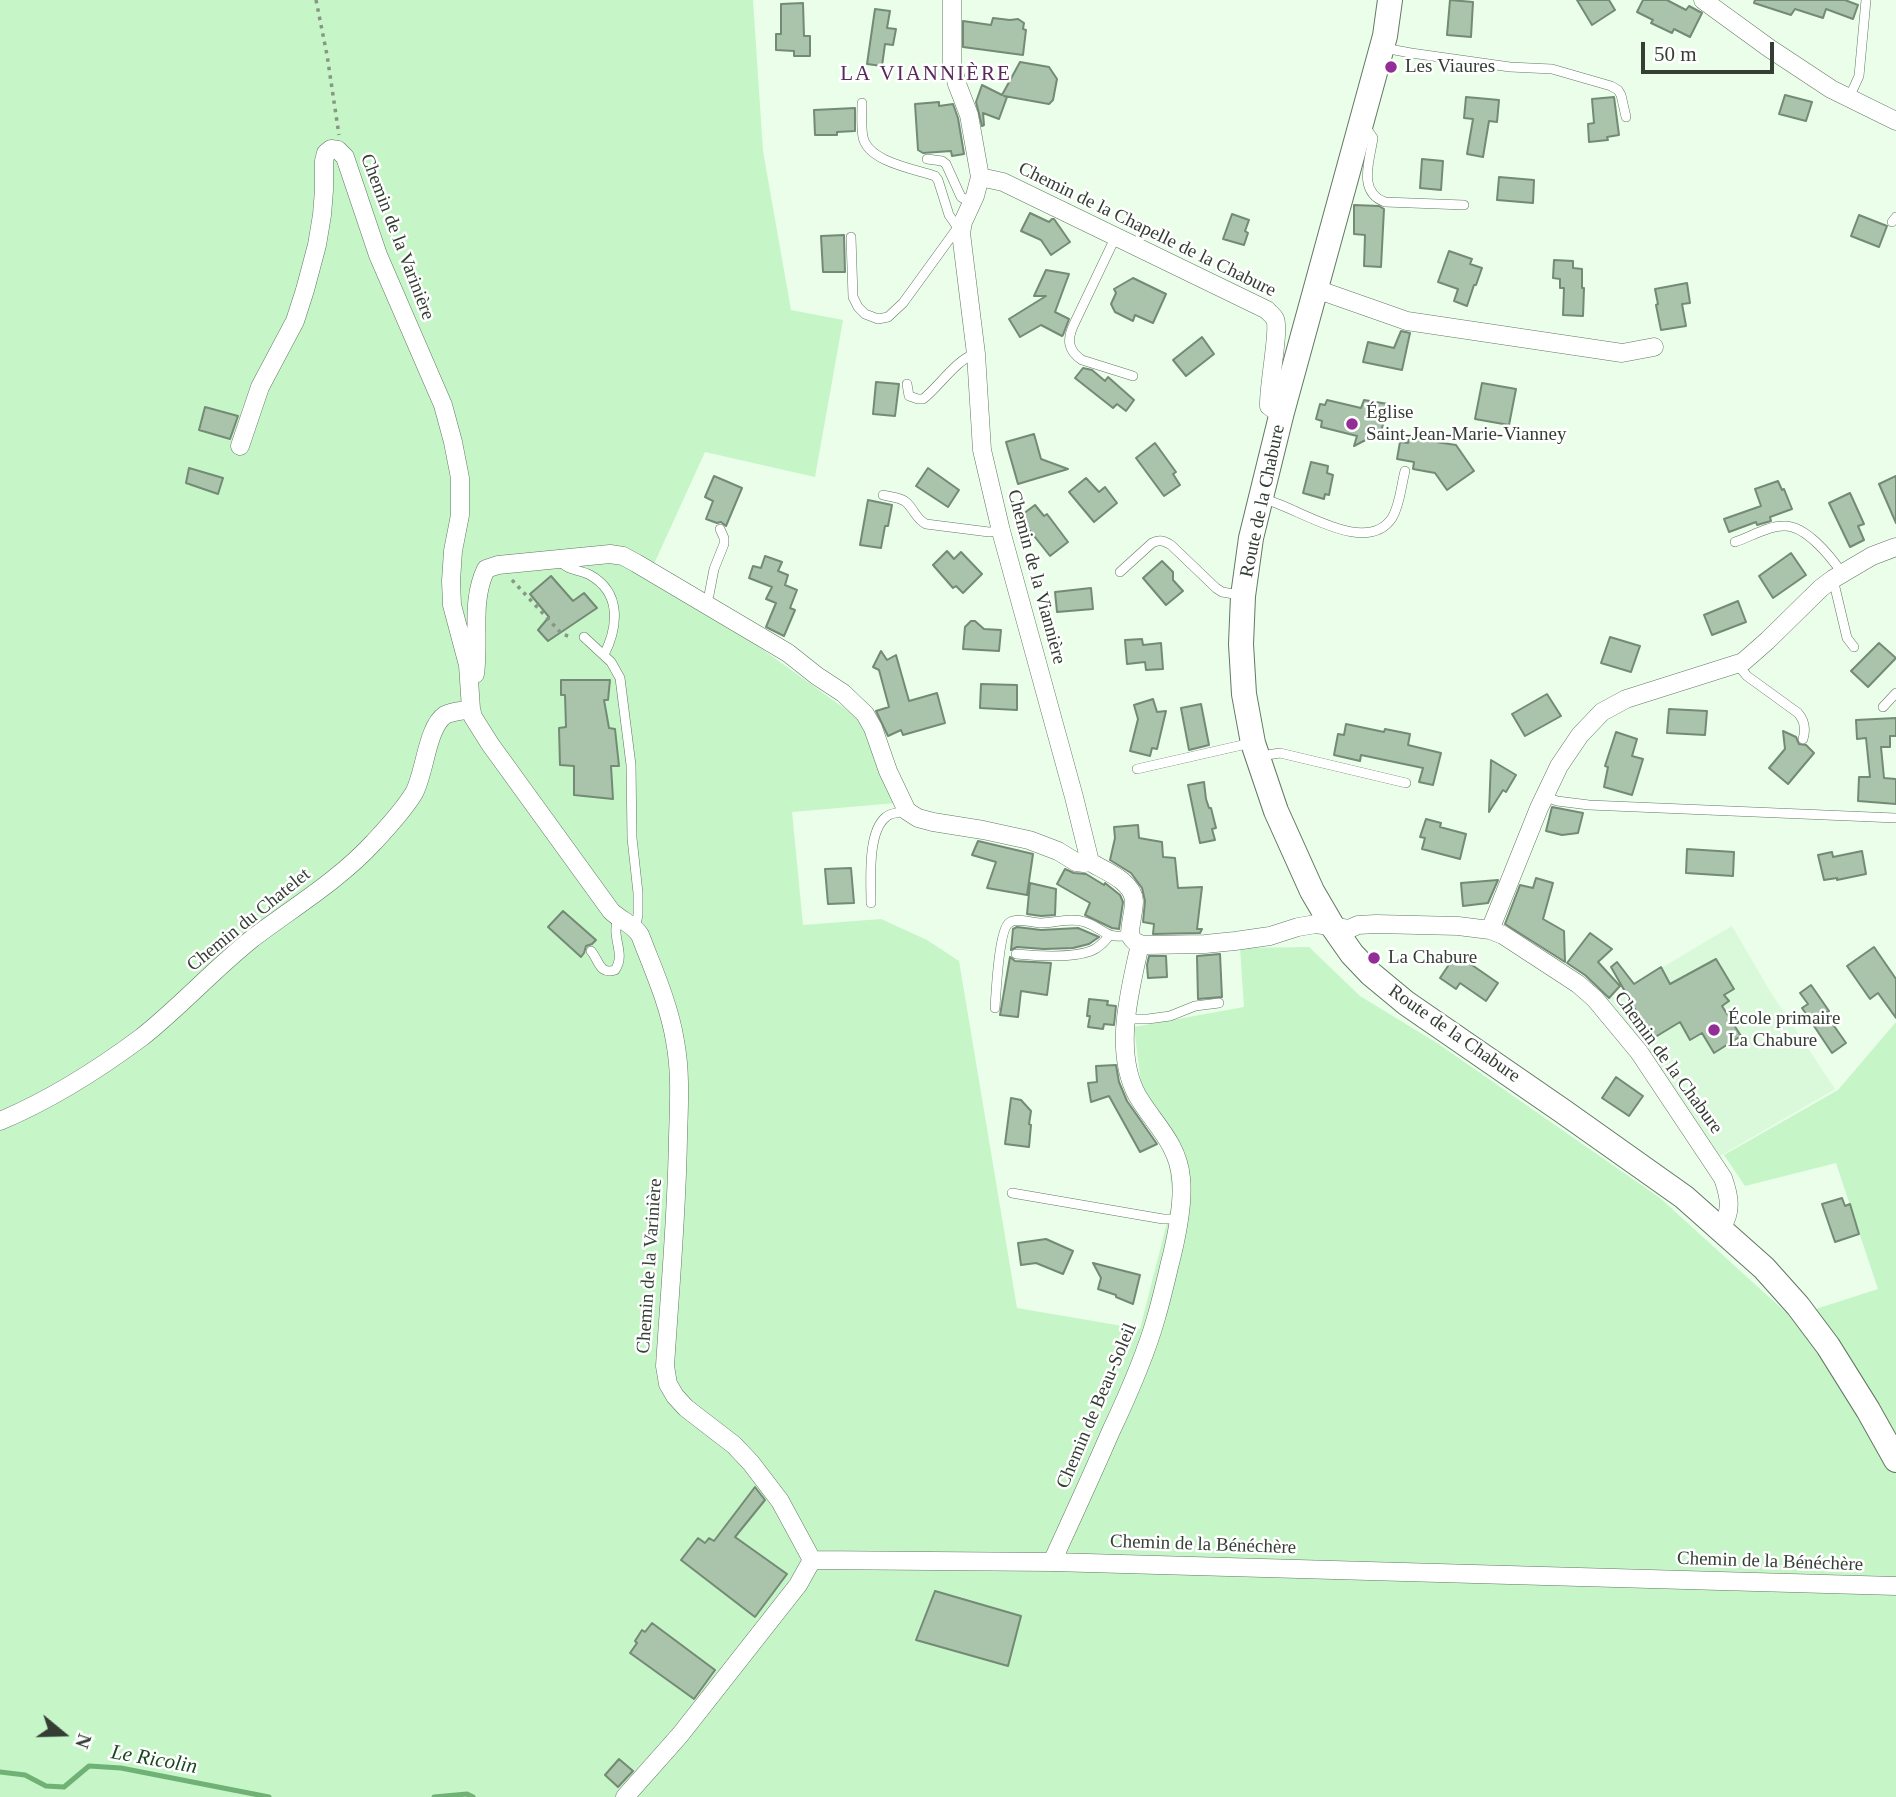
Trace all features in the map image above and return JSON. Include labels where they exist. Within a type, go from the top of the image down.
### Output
[{"type":"main road","name":"Route de la Chabure","points":[[1395,0],[1282,412],[1251,538],[1243,596],[1241,644],[1244,694],[1255,750],[1276,811],[1312,891],[1352,954],[1406,1003],[1684,1197],[1764,1268],[1798,1306],[1828,1346],[1896,1460]]},
{"type":"street","name":"Chemin de la Viannière","points":[[952,0],[952,64],[970,115],[980,177],[960,228],[976,354],[982,450],[1001,531],[1090,862]]},
{"type":"street","points":[[1703,0],[1831,89],[1896,121]]},
{"type":"street","name":"Chemin de la Varinière","points":[[240,446],[260,387],[295,321],[317,245],[322,215],[324,160],[331,149],[338,150],[345,157],[378,255],[443,405],[453,442],[460,478],[460,515],[453,551],[452,605],[468,665],[473,717],[611,911],[640,934],[659,982],[675,1041],[679,1093],[674,1241],[665,1366],[668,1384],[686,1408],[734,1445],[751,1463],[780,1501],[811,1560]]},
{"type":"street","name":"Chemin de la Chapelle de la Chabure","points":[[980,177],[1003,182],[1267,310],[1275,319],[1276,335],[1268,393],[1269,406],[1282,412]]},
{"type":"street","points":[[1316,289],[1407,321],[1622,353],[1654,347]]},
{"type":"street","points":[[1490,930],[1509,878],[1559,766],[1580,735],[1602,712],[1626,699],[1743,662],[1821,588],[1872,556],[1896,548]]},
{"type":"street","points":[[470,702],[477,656],[476,598],[486,569],[498,565],[610,554],[622,556],[788,653],[843,693],[865,714],[873,728],[888,771],[907,811],[918,818],[933,822],[1029,840],[1058,850],[1076,862],[1090,862],[1126,884],[1133,894],[1135,939],[1205,944],[1270,936],[1316,924],[1333,927]]},
{"type":"street","name":"Chemin du Chatelet","points":[[0,1121],[50,1096],[141,1037],[253,939],[364,853],[403,809],[415,791],[436,726],[444,716],[470,702]]},
{"type":"street","name":"Chemin de la Chabure","points":[[1333,927],[1349,929],[1358,925],[1424,925],[1490,930],[1503,935],[1568,977],[1595,999],[1639,1052],[1717,1166],[1729,1193],[1730,1210],[1721,1229]]},
{"type":"street","name":"Chemin de Beau-Soleil","points":[[1052,1562],[1131,1386],[1156,1319],[1179,1219],[1182,1180],[1179,1160],[1172,1144],[1133,1086],[1124,1042],[1135,939]]},
{"type":"street","points":[[625,1797],[680,1735],[798,1585],[811,1560]]},
{"type":"street","name":"Chemin de la Bénéchère","points":[[811,1560],[1052,1562],[1896,1586]]},
{"type":"lane","points":[[1849,98],[1859,76],[1866,0]]},
{"type":"lane","points":[[1382,47],[1510,67],[1563,71],[1618,90],[1626,117]]},
{"type":"lane","points":[[851,237],[853,297],[865,314],[878,319],[888,317],[903,303],[960,228],[949,215],[935,176],[888,161],[867,146],[864,139],[862,103]]},
{"type":"lane","points":[[1360,130],[1372,135],[1367,179],[1369,191],[1374,197],[1385,202],[1464,205]]},
{"type":"lane","points":[[927,159],[946,164],[961,197],[972,203]]},
{"type":"lane","points":[[1116,236],[1068,337],[1077,357],[1133,376]]},
{"type":"lane","points":[[907,384],[909,396],[923,399],[960,363],[976,354]]},
{"type":"lane","points":[[1261,498],[1338,529],[1372,531],[1382,528],[1392,519],[1405,471]]},
{"type":"lane","points":[[883,495],[902,499],[921,522],[926,524],[989,532],[1001,531]]},
{"type":"lane","points":[[1735,542],[1776,527],[1792,527],[1809,536],[1838,576],[1847,638],[1854,648]]},
{"type":"lane","points":[[705,603],[724,544],[720,529]]},
{"type":"lane","points":[[1120,572],[1152,543],[1163,541],[1171,545],[1216,589],[1222,593],[1243,596]]},
{"type":"lane","points":[[560,560],[567,567],[592,576],[610,596],[616,614],[604,655]]},
{"type":"lane","points":[[584,637],[611,662],[620,678],[631,765],[632,838],[638,893],[635,928]]},
{"type":"lane","points":[[1737,664],[1747,676],[1803,718],[1804,739]]},
{"type":"lane","points":[[1883,707],[1896,694]]},
{"type":"lane","points":[[1137,769],[1255,750],[1280,753],[1406,783]]},
{"type":"lane","points":[[1544,796],[1557,801],[1589,804],[1896,818]]},
{"type":"lane","points":[[871,903],[870,872],[877,829],[887,816],[907,811]]},
{"type":"lane","points":[[591,951],[601,968],[606,971],[614,970],[619,960],[615,927],[620,918]]},
{"type":"lane","points":[[995,1008],[998,961],[1005,927],[1013,920],[1041,923],[1075,920],[1092,925],[1109,936],[1135,939]]},
{"type":"lane","points":[[1016,954],[1054,956],[1086,952],[1098,948],[1109,936]]},
{"type":"lane","points":[[1126,1018],[1170,1016],[1195,1006],[1219,1003]]},
{"type":"lane","points":[[1012,1193],[1163,1219],[1179,1219]]},
{"type":"path","points":[[316,0],[345,157]]},
{"type":"path","points":[[498,565],[562,634],[574,638],[584,637]]},
{"type":"shaded area","points":[[0,0],[753,0],[763,151],[791,310],[843,320],[815,477],[705,452],[648,577],[719,618],[862,721],[896,803],[792,812],[803,925],[881,919],[927,940],[959,961],[1017,1308],[1140,1329],[1173,1199],[1167,1149],[1141,1083],[1134,1027],[1244,1007],[1240,948],[1309,947],[1360,996],[1437,1043],[1660,1198],[1791,1317],[1878,1289],[1836,1163],[1745,1186],[1724,1155],[1838,1090],[1896,1022],[1896,1797],[0,1797]]},
{"type":"shaded area","name":"École primaire La Chabure","points":[[1732,926],[1770,991],[1835,1089],[1720,1156],[1609,999]]},
{"type":"building","points":[[1450,0],[1473,2],[1471,37],[1447,35]]},
{"type":"building","points":[[1577,0],[1609,0],[1615,10],[1592,25]]},
{"type":"building","points":[[1643,0],[1667,0],[1686,10],[1689,6],[1702,13],[1690,37],[1674,29],[1672,33],[1651,23],[1653,20],[1637,12]]},
{"type":"building","points":[[1755,0],[1845,0],[1858,5],[1853,19],[1826,9],[1823,18],[1795,9],[1791,15],[1754,3]]},
{"type":"building","points":[[803,3],[804,36],[810,36],[810,56],[794,56],[794,51],[776,50],[776,34],[781,34],[781,4]]},
{"type":"building","points":[[875,9],[890,11],[887,28],[896,29],[893,45],[885,44],[882,66],[867,64]]},
{"type":"building","points":[[993,18],[1018,19],[1024,23],[1023,29],[1026,30],[1023,55],[963,47],[963,21],[991,25]]},
{"type":"building","points":[[1020,62],[1049,67],[1057,79],[1053,100],[1049,104],[1004,96],[1007,97],[999,119],[983,113],[982,126],[976,102],[982,85],[1002,95]]},
{"type":"building","points":[[1785,95],[1812,102],[1806,121],[1779,114]]},
{"type":"building","points":[[1466,97],[1499,100],[1497,122],[1489,121],[1483,157],[1467,154],[1473,119],[1464,118]]},
{"type":"building","points":[[1614,97],[1619,135],[1607,137],[1608,140],[1589,142],[1588,124],[1594,123],[1592,99]]},
{"type":"building","points":[[939,102],[939,106],[953,104],[964,154],[952,156],[951,151],[923,153],[918,150],[915,104]]},
{"type":"building","points":[[855,108],[855,131],[837,132],[837,135],[815,135],[814,110]]},
{"type":"building","points":[[1422,159],[1443,161],[1441,190],[1420,188]]},
{"type":"building","points":[[1499,177],[1534,180],[1533,203],[1497,200]]},
{"type":"building","points":[[1354,205],[1379,206],[1384,209],[1381,267],[1364,266],[1365,235],[1354,234]]},
{"type":"building","points":[[1030,213],[1049,222],[1054,219],[1070,242],[1051,255],[1041,240],[1021,231]]},
{"type":"building","points":[[1232,214],[1249,220],[1244,245],[1223,239]]},
{"type":"building","points":[[1859,215],[1887,226],[1879,247],[1851,236]]},
{"type":"building","points":[[844,235],[845,272],[823,272],[821,236]]},
{"type":"building","points":[[1449,251],[1472,259],[1470,264],[1482,268],[1467,306],[1454,301],[1458,289],[1438,282]]},
{"type":"building","points":[[1554,260],[1573,261],[1573,268],[1582,269],[1583,316],[1563,315],[1564,288],[1560,288],[1560,279],[1553,278]]},
{"type":"building","points":[[1046,270],[1069,274],[1055,312],[1069,319],[1063,335],[1041,325],[1020,337],[1009,319],[1046,296],[1034,296]]},
{"type":"building","points":[[1133,278],[1166,294],[1153,323],[1135,315],[1133,321],[1115,312],[1111,304],[1116,293],[1114,289]]},
{"type":"building","points":[[1687,283],[1690,303],[1682,304],[1686,326],[1661,330],[1655,289]]},
{"type":"building","points":[[1401,331],[1410,333],[1402,370],[1363,362],[1368,342],[1394,348]]},
{"type":"building","points":[[1202,337],[1214,354],[1186,376],[1173,360]]},
{"type":"building","points":[[1083,368],[1092,370],[1105,381],[1108,377],[1134,400],[1126,411],[1117,404],[1113,408],[1075,378]]},
{"type":"building","points":[[876,382],[899,384],[895,416],[873,414]]},
{"type":"building","points":[[1482,383],[1516,389],[1509,425],[1475,419]]},
{"type":"building","name":"Église Saint-Jean-Marie-Vianney","points":[[1327,400],[1361,408],[1364,400],[1388,404],[1381,432],[1354,446],[1357,436],[1321,427],[1322,421],[1316,419],[1320,404],[1325,405]]},
{"type":"building","points":[[205,407],[238,416],[230,439],[199,430]]},
{"type":"building","points":[[1034,434],[1041,459],[1068,469],[1018,484],[1006,442]]},
{"type":"building","points":[[1409,438],[1456,445],[1474,471],[1447,490],[1435,473],[1413,469],[1414,462],[1397,459],[1400,442],[1408,443]]},
{"type":"building","points":[[1155,443],[1176,472],[1173,474],[1180,485],[1164,496],[1136,458]]},
{"type":"building","points":[[1311,462],[1328,466],[1327,473],[1333,475],[1329,495],[1325,494],[1324,499],[1303,493]]},
{"type":"building","points":[[189,468],[223,478],[218,494],[186,483]]},
{"type":"building","points":[[928,468],[959,490],[948,507],[916,486]]},
{"type":"building","points":[[714,476],[742,488],[726,526],[721,522],[706,519],[713,501],[705,497]]},
{"type":"building","points":[[1896,476],[1896,523],[1879,484]]},
{"type":"building","points":[[1086,478],[1099,492],[1105,487],[1117,503],[1094,522],[1069,492]]},
{"type":"building","points":[[1778,481],[1792,509],[1770,517],[1771,521],[1757,525],[1756,522],[1729,532],[1724,519],[1761,506],[1755,489]]},
{"type":"building","points":[[1850,493],[1864,524],[1858,526],[1864,540],[1850,547],[1829,503]]},
{"type":"building","points":[[868,500],[892,505],[881,548],[860,545]]},
{"type":"building","points":[[1035,505],[1044,516],[1047,514],[1068,542],[1050,556],[1019,517]]},
{"type":"building","points":[[947,551],[954,559],[961,552],[982,574],[963,593],[956,586],[953,588],[933,565]]},
{"type":"building","points":[[1791,553],[1806,575],[1773,598],[1759,576]]},
{"type":"building","points":[[765,556],[782,562],[778,571],[788,575],[785,585],[797,590],[790,608],[795,610],[784,636],[766,627],[776,603],[766,599],[772,587],[749,578],[753,566],[761,568]]},
{"type":"building","points":[[1162,561],[1173,572],[1173,580],[1183,591],[1166,605],[1143,578]]},
{"type":"building","points":[[551,576],[573,601],[584,593],[597,608],[548,641],[538,630],[549,617],[530,594]]},
{"type":"building","points":[[1091,588],[1093,609],[1057,612],[1055,592]]},
{"type":"building","points":[[1738,601],[1746,622],[1712,635],[1704,615]]},
{"type":"building","points":[[971,621],[984,629],[1001,630],[999,651],[963,649],[965,627]]},
{"type":"building","points":[[1610,637],[1640,646],[1631,672],[1601,663]]},
{"type":"building","points":[[1142,639],[1143,645],[1161,643],[1163,669],[1146,670],[1145,662],[1127,664],[1125,640]]},
{"type":"building","points":[[1879,643],[1896,658],[1868,687],[1851,671]]},
{"type":"building","points":[[881,651],[887,660],[896,655],[909,701],[937,693],[945,723],[903,735],[901,730],[888,736],[876,711],[889,707],[879,670],[873,667]]},
{"type":"building","points":[[561,680],[610,680],[608,700],[604,700],[609,728],[615,729],[619,766],[611,766],[613,799],[574,795],[574,766],[560,765],[559,728],[566,727],[565,695],[561,695]]},
{"type":"building","points":[[981,684],[1017,685],[1017,710],[980,708]]},
{"type":"building","points":[[1547,694],[1561,716],[1525,736],[1512,714]]},
{"type":"building","points":[[1153,699],[1157,712],[1166,711],[1157,749],[1152,748],[1150,756],[1130,751],[1138,719],[1134,705]]},
{"type":"building","points":[[1201,704],[1209,745],[1189,750],[1181,708]]},
{"type":"building","points":[[1669,709],[1707,711],[1705,735],[1667,733]]},
{"type":"building","points":[[1896,718],[1896,736],[1890,736],[1890,747],[1881,747],[1884,778],[1896,779],[1896,804],[1858,801],[1859,777],[1870,777],[1866,738],[1857,739],[1856,720]]},
{"type":"building","points":[[1346,724],[1410,734],[1408,745],[1441,753],[1433,785],[1419,782],[1423,768],[1361,755],[1360,761],[1334,755],[1338,734],[1344,735]]},
{"type":"building","points":[[1783,731],[1796,737],[1799,744],[1806,745],[1814,753],[1788,784],[1769,768],[1785,749]]},
{"type":"building","points":[[1616,732],[1637,739],[1632,756],[1643,759],[1632,795],[1604,787],[1608,767],[1605,766]]},
{"type":"building","points":[[1491,760],[1516,775],[1489,812]]},
{"type":"building","points":[[1204,782],[1206,799],[1216,828],[1212,829],[1215,840],[1200,843],[1188,785]]},
{"type":"building","points":[[1552,807],[1583,813],[1578,833],[1562,835],[1546,831]]},
{"type":"building","points":[[1426,819],[1441,823],[1440,827],[1466,834],[1460,859],[1422,849],[1425,838],[1420,837]]},
{"type":"building","points":[[1138,825],[1139,838],[1162,842],[1163,857],[1175,858],[1178,888],[1202,887],[1197,929],[1202,929],[1200,933],[1153,934],[1154,924],[1143,922],[1145,901],[1142,888],[1131,873],[1110,860],[1115,838],[1114,827]]},
{"type":"building","points":[[978,841],[1033,854],[1027,895],[987,888],[996,862],[972,855]]},
{"type":"building","points":[[1687,849],[1734,852],[1733,876],[1686,873]]},
{"type":"building","points":[[1862,851],[1866,874],[1824,880],[1818,855],[1832,852],[1833,857]]},
{"type":"building","points":[[851,868],[854,903],[828,904],[825,869]]},
{"type":"building","points":[[1065,869],[1086,874],[1104,885],[1105,883],[1120,895],[1123,902],[1119,929],[1085,915],[1090,903],[1057,884]]},
{"type":"building","points":[[1536,878],[1553,883],[1543,919],[1564,931],[1565,962],[1505,924],[1520,885],[1533,888]]},
{"type":"building","points":[[1498,880],[1488,903],[1463,906],[1461,883]]},
{"type":"building","points":[[1030,883],[1056,889],[1055,915],[1027,914]]},
{"type":"building","points":[[563,911],[596,940],[586,946],[581,957],[548,927]]},
{"type":"building","points":[[1017,927],[1041,930],[1078,928],[1099,937],[1089,944],[1073,948],[1017,947],[1011,950],[1013,929]]},
{"type":"building","points":[[1590,933],[1612,949],[1598,962],[1620,986],[1609,998],[1585,975],[1567,963]]},
{"type":"building","points":[[1874,947],[1896,979],[1896,1018],[1878,993],[1870,999],[1847,966]]},
{"type":"building","points":[[1220,954],[1222,997],[1198,999],[1197,956]]},
{"type":"building","points":[[1456,954],[1498,983],[1486,1001],[1460,983],[1456,989],[1440,978]]},
{"type":"building","points":[[1149,956],[1166,956],[1167,977],[1148,978]]},
{"type":"building","points":[[1010,957],[1015,961],[1051,963],[1047,995],[1021,991],[1018,1017],[1000,1015]]},
{"type":"building","points":[[1716,959],[1734,989],[1724,995],[1729,1001],[1722,1006],[1741,1036],[1714,1053],[1702,1033],[1690,1040],[1680,1022],[1652,1039],[1611,967],[1617,962],[1634,984],[1661,967],[1670,984]]},
{"type":"building","points":[[1811,985],[1829,1011],[1825,1013],[1846,1043],[1832,1053],[1802,1008],[1808,1004],[1800,993]]},
{"type":"building","points":[[1089,999],[1108,1001],[1107,1005],[1116,1006],[1114,1025],[1104,1024],[1103,1029],[1088,1027]]},
{"type":"building","points":[[1116,1065],[1127,1101],[1157,1144],[1140,1152],[1109,1096],[1091,1102],[1088,1083],[1097,1082],[1096,1066]]},
{"type":"building","points":[[1616,1077],[1643,1096],[1629,1116],[1602,1098]]},
{"type":"building","points":[[1011,1098],[1021,1100],[1031,1111],[1029,1147],[1005,1144]]},
{"type":"building","points":[[1842,1198],[1845,1206],[1850,1204],[1859,1234],[1835,1242],[1822,1204]]},
{"type":"building","points":[[1046,1239],[1073,1251],[1063,1274],[1036,1263],[1021,1265],[1018,1243]]},
{"type":"building","points":[[1093,1263],[1140,1275],[1133,1304],[1098,1289],[1101,1278]]},
{"type":"building","points":[[755,1487],[765,1500],[735,1537],[787,1574],[755,1617],[681,1560],[698,1538],[705,1543],[709,1538],[714,1541]]},
{"type":"building","points":[[935,1591],[1021,1616],[1008,1666],[916,1640]]},
{"type":"building","points":[[652,1623],[715,1670],[694,1699],[630,1653],[642,1630],[645,1632]]},
{"type":"building","points":[[619,1759],[633,1771],[618,1787],[605,1775]]},
{"type":"waterway","name":"Le Ricolin","points":[[0,1772],[25,1775],[46,1786],[64,1787],[89,1766],[121,1768],[269,1797]]},
{"type":"waterway","name":"Le Ricolin","points":[[434,1797],[467,1794],[473,1797]]},
{"type":"place","name":"Les Viaures","points":[[1391,67]]},
{"type":"place","name":"Église Saint-Jean-Marie-Vianney","points":[[1352,424]]},
{"type":"place","name":"La Chabure","points":[[1374,958]]},
{"type":"place","name":"École primaire La Chabure","points":[[1714,1030]]},
{"type":"district","name":"LA VIANNIÈRE","points":[[926,74]]}]
